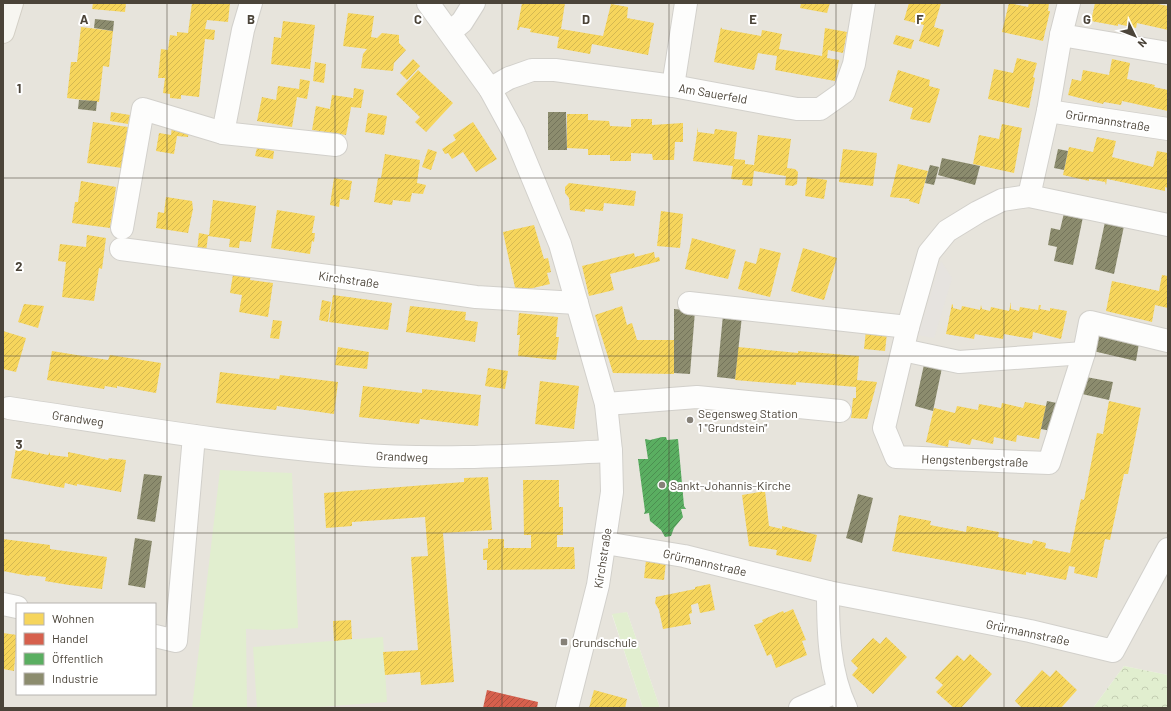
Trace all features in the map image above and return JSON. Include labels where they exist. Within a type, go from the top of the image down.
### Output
[{"type":"main road","points":[[3,32],[12,3]]},
{"type":"street","points":[[223,133],[243,30],[251,3]]},
{"type":"street","name":"Kirchstraße","points":[[428,3],[490,89],[514,133],[560,244],[606,404],[611,452],[612,492],[598,585],[568,708]]},
{"type":"street","points":[[450,32],[462,22],[474,3]]},
{"type":"street","points":[[673,86],[686,3]]},
{"type":"street","name":"Am Sauerfeld","points":[[490,89],[509,78],[532,70],[555,70],[673,86],[797,108],[820,109],[844,92],[854,64],[864,3]]},
{"type":"street","points":[[1029,196],[1048,111],[1061,35],[1069,3]]},
{"type":"street","points":[[1061,35],[1168,53]]},
{"type":"street","name":"Kirchstraße","points":[[336,145],[223,133],[144,109],[121,239],[351,279],[476,297],[577,303]]},
{"type":"street","name":"Grürmannstraße","points":[[1048,111],[1168,129]]},
{"type":"street","name":"Hengstenbergstraße","points":[[1168,225],[1029,196],[1002,200],[978,212],[947,231],[929,253],[908,327],[884,428],[896,457],[1049,463],[1084,352],[1090,322],[1168,341]]},
{"type":"street","points":[[689,303],[908,327]]},
{"type":"street","points":[[903,350],[959,362],[1084,352]]},
{"type":"street","points":[[606,404],[697,397],[840,411]]},
{"type":"street","name":"Grandweg","points":[[9,408],[194,436],[353,454],[427,457],[611,452]]},
{"type":"street","points":[[156,636],[176,641],[194,436]]},
{"type":"street","name":"Grürmannstraße","points":[[605,543],[684,556],[828,592],[1030,631],[1112,651],[1168,549]]},
{"type":"street","points":[[800,708],[842,699],[828,637],[828,592]]},
{"type":"street","points":[[3,604],[16,607]]},
{"type":"shaded area","points":[[3,3],[1168,3],[1168,675],[1124,666],[1093,708],[660,708],[627,612],[612,615],[643,708],[3,708]]},
{"type":"shaded area","points":[[941,261],[952,278],[934,338],[918,335]]},
{"type":"green space","points":[[220,470],[292,473],[298,628],[272,630],[246,629],[247,708],[192,708]]},
{"type":"green space","points":[[627,612],[660,708],[643,708],[612,614]]},
{"type":"green space","points":[[383,637],[387,702],[306,708],[257,708],[253,647]]},
{"type":"green space","points":[[1124,666],[1168,675],[1168,708],[1093,708]]},
{"type":"building: Wohnen","points":[[93,3],[126,3],[125,12],[92,9]]},
{"type":"building: Wohnen","points":[[192,3],[230,3],[228,22],[207,20],[205,29],[215,30],[214,40],[205,39],[199,97],[181,95],[181,99],[170,98],[170,94],[163,93],[165,78],[158,78],[161,49],[168,50],[170,35],[177,36],[177,32],[188,33]]},
{"type":"building: Wohnen","points":[[522,3],[565,3],[561,29],[603,36],[611,4],[628,7],[627,18],[654,23],[648,55],[592,44],[590,54],[557,48],[559,37],[530,32],[531,29],[520,27],[519,30],[517,30]]},
{"type":"building: Wohnen","points":[[801,3],[830,3],[827,13],[800,8]]},
{"type":"building: Wohnen","points":[[909,3],[941,3],[934,27],[944,30],[939,47],[919,41],[924,25],[904,20]]},
{"type":"building: Wohnen","points":[[1009,3],[1028,7],[1029,3],[1049,3],[1048,11],[1050,11],[1043,41],[1002,32]]},
{"type":"building: Wohnen","points":[[1095,3],[1152,3],[1168,6],[1168,30],[1137,23],[1136,28],[1091,21]]},
{"type":"building: Wohnen","points":[[348,13],[374,16],[371,37],[377,38],[382,33],[399,35],[399,43],[406,50],[394,63],[393,71],[361,68],[363,54],[367,49],[343,46]]},
{"type":"building: Wohnen","points":[[283,21],[315,25],[310,69],[271,64],[274,37],[281,38]]},
{"type":"building: Wohnen","points":[[81,27],[113,31],[109,67],[103,66],[99,102],[67,98],[71,62],[77,62]]},
{"type":"building: Wohnen","points":[[721,27],[722,29],[761,36],[762,30],[782,34],[779,49],[822,56],[825,28],[847,32],[843,53],[828,50],[827,58],[839,60],[835,81],[775,70],[777,56],[758,53],[754,70],[714,62]]},
{"type":"building: Wohnen","points":[[896,35],[914,40],[911,49],[893,44]]},
{"type":"building: Wohnen","points":[[1017,58],[1037,63],[1033,77],[1035,78],[1029,108],[988,99],[994,69],[1013,73]]},
{"type":"building: Wohnen","points":[[413,59],[420,66],[407,80],[400,73]]},
{"type":"building: Wohnen","points":[[1112,59],[1130,63],[1127,79],[1155,85],[1154,87],[1168,90],[1168,111],[1122,101],[1121,105],[1104,102],[1103,104],[1068,95],[1072,79],[1081,81],[1083,70],[1109,75]]},
{"type":"building: Wohnen","points":[[315,62],[326,64],[324,83],[313,81]]},
{"type":"building: Wohnen","points":[[418,70],[453,103],[426,132],[415,122],[420,117],[396,94]]},
{"type":"building: Wohnen","points":[[898,70],[930,80],[929,86],[940,89],[930,123],[910,119],[913,108],[889,101]]},
{"type":"building: Wohnen","points":[[300,79],[310,81],[307,99],[297,97],[292,127],[257,121],[262,97],[276,100],[278,86],[299,89]]},
{"type":"building: Wohnen","points":[[354,88],[364,90],[361,108],[351,107],[346,135],[312,130],[316,106],[330,109],[332,95],[353,98]]},
{"type":"building: Wohnen","points":[[111,112],[130,115],[128,124],[110,121]]},
{"type":"building: Wohnen","points":[[368,113],[387,116],[384,135],[365,132]]},
{"type":"building: Wohnen","points":[[567,114],[588,114],[588,120],[609,121],[610,126],[631,127],[631,119],[652,119],[652,125],[683,123],[683,142],[675,142],[674,160],[653,160],[652,154],[631,153],[631,161],[610,161],[610,155],[588,155],[588,149],[567,148]]},
{"type":"building: Wohnen","points":[[93,122],[128,127],[122,168],[87,163]]},
{"type":"building: Wohnen","points":[[473,122],[497,159],[476,172],[463,152],[452,159],[448,153],[445,154],[442,149],[456,140],[453,135]]},
{"type":"building: Wohnen","points":[[1002,124],[1022,128],[1014,173],[973,164],[979,135],[999,139]]},
{"type":"building: Wohnen","points":[[172,126],[189,128],[188,137],[177,136],[174,154],[156,151],[159,133],[171,135]]},
{"type":"building: Wohnen","points":[[698,127],[698,132],[714,134],[715,129],[737,132],[734,159],[745,160],[745,164],[754,165],[758,135],[791,139],[787,168],[795,169],[798,172],[797,184],[793,186],[785,185],[786,176],[754,171],[752,186],[742,185],[743,180],[731,179],[733,166],[693,161]]},
{"type":"building: Wohnen","points":[[1097,137],[1116,141],[1112,157],[1153,167],[1157,151],[1168,153],[1168,188],[1165,187],[1165,191],[1107,179],[1106,185],[1105,182],[1089,179],[1089,181],[1063,175],[1069,147],[1093,152]]},
{"type":"building: Wohnen","points":[[257,148],[274,151],[273,159],[255,156]]},
{"type":"building: Wohnen","points":[[428,149],[437,152],[431,170],[422,167]]},
{"type":"building: Wohnen","points":[[843,149],[877,153],[873,186],[839,182]]},
{"type":"building: Wohnen","points":[[385,154],[420,160],[417,183],[426,185],[423,194],[412,193],[410,202],[393,200],[392,205],[374,202],[378,178],[381,178]]},
{"type":"building: Wohnen","points":[[898,164],[928,171],[919,204],[909,201],[910,199],[890,197]]},
{"type":"building: Wohnen","points":[[807,177],[827,180],[824,199],[805,196]]},
{"type":"building: Wohnen","points":[[334,178],[352,181],[349,200],[340,199],[339,207],[330,205]]},
{"type":"building: Wohnen","points":[[81,181],[116,187],[110,228],[72,223],[75,202],[78,202]]},
{"type":"building: Wohnen","points":[[569,183],[636,191],[634,206],[604,203],[603,211],[585,209],[585,212],[570,210],[569,198],[565,193],[565,187]]},
{"type":"building: Wohnen","points":[[166,197],[192,201],[193,209],[188,233],[156,228],[158,212],[164,213]]},
{"type":"building: Wohnen","points":[[213,200],[256,206],[251,242],[240,241],[239,248],[229,247],[230,239],[208,236],[206,252],[197,251],[199,233],[209,235]]},
{"type":"building: Wohnen","points":[[277,210],[315,216],[312,233],[315,233],[314,242],[312,241],[310,254],[271,248]]},
{"type":"building: Wohnen","points":[[661,211],[683,214],[680,248],[657,246]]},
{"type":"building: Wohnen","points":[[534,225],[544,259],[548,258],[551,272],[547,273],[550,284],[516,292],[503,232]]},
{"type":"building: Wohnen","points":[[87,235],[106,238],[102,269],[99,268],[94,301],[62,297],[66,262],[58,261],[60,244],[86,247]]},
{"type":"building: Wohnen","points":[[692,238],[736,250],[728,279],[685,269]]},
{"type":"building: Wohnen","points":[[760,248],[781,253],[770,297],[738,289],[745,261],[756,264]]},
{"type":"building: Wohnen","points":[[803,248],[837,258],[824,300],[791,291]]},
{"type":"building: Wohnen","points":[[654,252],[655,258],[659,257],[660,261],[610,274],[614,290],[589,296],[582,266],[634,253],[635,257]]},
{"type":"building: Wohnen","points":[[234,268],[252,271],[250,280],[273,283],[268,317],[239,312],[242,295],[230,293]]},
{"type":"building: Wohnen","points":[[1162,275],[1168,276],[1168,308],[1155,305],[1152,322],[1106,311],[1112,281],[1159,291]]},
{"type":"building: Wohnen","points":[[333,295],[392,303],[388,330],[329,322]]},
{"type":"building: Wohnen","points":[[322,300],[331,302],[328,322],[319,320]]},
{"type":"building: Wohnen","points":[[1011,302],[1011,309],[1019,311],[1020,307],[1038,310],[1039,305],[1041,305],[1040,309],[1050,311],[1050,308],[1067,311],[1061,339],[1033,332],[1032,339],[1004,334],[1003,339],[975,334],[974,339],[946,334],[952,304],[953,308],[961,310],[962,306],[980,310],[981,305],[982,309],[990,311],[991,307],[1009,311]]},
{"type":"building: Wohnen","points":[[24,304],[44,306],[38,328],[18,322]]},
{"type":"building: Wohnen","points":[[410,306],[466,312],[465,320],[478,322],[475,342],[406,332]]},
{"type":"building: Wohnen","points":[[622,306],[627,325],[632,323],[637,340],[674,340],[674,374],[613,373],[595,315]]},
{"type":"building: Wohnen","points":[[519,313],[558,317],[556,337],[559,337],[556,360],[518,356],[520,335],[517,335]]},
{"type":"building: Wohnen","points":[[273,320],[282,321],[279,339],[270,338]]},
{"type":"building: Wohnen","points":[[866,330],[887,333],[885,351],[864,349]]},
{"type":"building: Wohnen","points":[[3,331],[26,338],[16,372],[3,369]]},
{"type":"building: Wohnen","points":[[338,347],[369,352],[367,369],[335,365]]},
{"type":"building: Wohnen","points":[[738,347],[798,353],[798,351],[859,356],[857,380],[877,382],[867,419],[851,418],[853,398],[856,398],[856,387],[796,382],[796,385],[735,380]]},
{"type":"building: Wohnen","points":[[52,351],[108,360],[110,355],[161,363],[156,393],[117,386],[117,388],[105,386],[104,389],[47,380]]},
{"type":"building: Wohnen","points":[[488,368],[508,371],[505,389],[485,386]]},
{"type":"building: Wohnen","points":[[220,372],[279,379],[280,375],[338,382],[334,414],[277,406],[276,410],[216,403]]},
{"type":"building: Wohnen","points":[[540,381],[579,386],[574,429],[535,424]]},
{"type":"building: Wohnen","points":[[363,386],[422,393],[422,389],[481,395],[478,426],[420,419],[419,424],[359,417]]},
{"type":"building: Wohnen","points":[[1109,401],[1141,408],[1128,474],[1124,474],[1110,540],[1105,539],[1097,578],[1074,573],[1075,567],[1069,566],[1066,580],[1026,572],[1026,575],[892,551],[899,515],[931,521],[930,525],[966,532],[967,526],[999,532],[998,537],[1032,544],[1033,540],[1046,543],[1045,548],[1070,553],[1081,499],[1084,500],[1097,433],[1103,434]]},
{"type":"building: Wohnen","points":[[1025,402],[1046,406],[1039,439],[1017,435],[1016,442],[994,437],[993,444],[972,439],[970,445],[949,440],[948,447],[926,442],[934,408],[955,413],[957,406],[978,410],[979,404],[1001,408],[1002,403],[1023,408]]},
{"type":"building: Wohnen","points":[[16,448],[48,455],[50,452],[50,455],[68,457],[68,452],[108,460],[109,458],[126,460],[121,492],[65,483],[64,488],[11,478]]},
{"type":"building: Wohnen","points":[[488,477],[492,530],[443,533],[454,682],[421,685],[420,672],[385,675],[383,652],[418,650],[411,557],[428,556],[425,517],[352,522],[352,526],[326,528],[324,493],[464,482],[464,478]]},
{"type":"building: Wohnen","points":[[523,480],[559,480],[559,507],[563,507],[563,535],[557,535],[557,547],[574,547],[575,569],[487,570],[487,560],[483,560],[483,549],[488,548],[488,539],[504,539],[504,548],[531,548],[531,535],[524,535]]},
{"type":"building: Wohnen","points":[[765,491],[769,526],[782,529],[782,526],[817,535],[811,562],[776,555],[777,550],[749,546],[742,495]]},
{"type":"building: Wohnen","points":[[3,539],[50,545],[50,549],[107,557],[102,589],[45,581],[46,577],[29,576],[3,571]]},
{"type":"building: Wohnen","points":[[646,560],[666,562],[664,580],[644,578]]},
{"type":"building: Wohnen","points":[[710,584],[715,610],[700,613],[698,603],[691,605],[692,613],[689,614],[691,624],[663,629],[659,610],[655,603],[656,597],[695,589],[695,587]]},
{"type":"building: Wohnen","points":[[793,609],[806,640],[802,641],[807,655],[776,668],[771,654],[767,656],[754,625],[763,622],[762,620],[783,611],[784,613]]},
{"type":"building: Wohnen","points":[[351,620],[352,639],[334,641],[333,621]]},
{"type":"building: Wohnen","points":[[3,633],[16,635],[14,671],[3,669]]},
{"type":"building: Wohnen","points":[[886,637],[907,657],[873,694],[852,675],[858,668],[851,661],[873,638],[880,644]]},
{"type":"building: Wohnen","points":[[970,654],[992,674],[961,708],[954,708],[936,692],[943,685],[935,678],[957,655],[964,661]]},
{"type":"building: Wohnen","points":[[1042,670],[1050,677],[1056,670],[1077,690],[1061,708],[1022,708],[1015,701]]},
{"type":"building: Wohnen","points":[[594,690],[627,699],[625,708],[589,708]]},
{"type":"building: Handel","points":[[487,690],[538,702],[537,708],[483,708]]},
{"type":"building: Öffentlich","name":"Sankt-Johannis-Kirche","points":[[666,437],[667,440],[678,439],[684,506],[686,509],[681,509],[683,517],[674,528],[671,536],[665,537],[661,530],[650,521],[649,513],[644,514],[645,511],[638,459],[648,459],[645,439],[650,440]]},
{"type":"building: Industrie","points":[[95,19],[114,21],[113,31],[94,28]]},
{"type":"building: Industrie","points":[[79,100],[97,101],[96,111],[78,109]]},
{"type":"building: Industrie","points":[[548,112],[566,112],[567,150],[548,150]]},
{"type":"building: Industrie","points":[[1058,149],[1068,151],[1064,170],[1054,168]]},
{"type":"building: Industrie","points":[[942,158],[980,166],[975,185],[938,175]]},
{"type":"building: Industrie","points":[[930,165],[939,167],[934,185],[925,183]]},
{"type":"building: Industrie","points":[[1064,213],[1083,217],[1073,265],[1054,261],[1057,247],[1048,245],[1051,228],[1060,230]]},
{"type":"building: Industrie","points":[[1105,222],[1124,226],[1114,274],[1095,269]]},
{"type":"building: Industrie","points":[[674,309],[695,311],[690,374],[674,373]]},
{"type":"building: Industrie","points":[[723,315],[742,316],[735,379],[717,377]]},
{"type":"building: Industrie","points":[[1097,333],[1139,343],[1136,361],[1093,351]]},
{"type":"building: Industrie","points":[[925,360],[943,363],[933,411],[915,406]]},
{"type":"building: Industrie","points":[[1086,377],[1113,382],[1109,400],[1082,394]]},
{"type":"building: Industrie","points":[[1047,401],[1057,403],[1051,431],[1041,429]]},
{"type":"building: Industrie","points":[[144,474],[162,476],[155,522],[137,519]]},
{"type":"building: Industrie","points":[[858,494],[873,498],[862,543],[846,538]]},
{"type":"building: Industrie","points":[[135,538],[152,541],[145,588],[128,585]]},
{"type":"place","name":"Segensweg Station 1 \"Grundstein\"","points":[[690,420]]},
{"type":"place","name":"Sankt-Johannis-Kirche","points":[[662,485]]},
{"type":"place","name":"Grundschule","points":[[564,642]]}]
